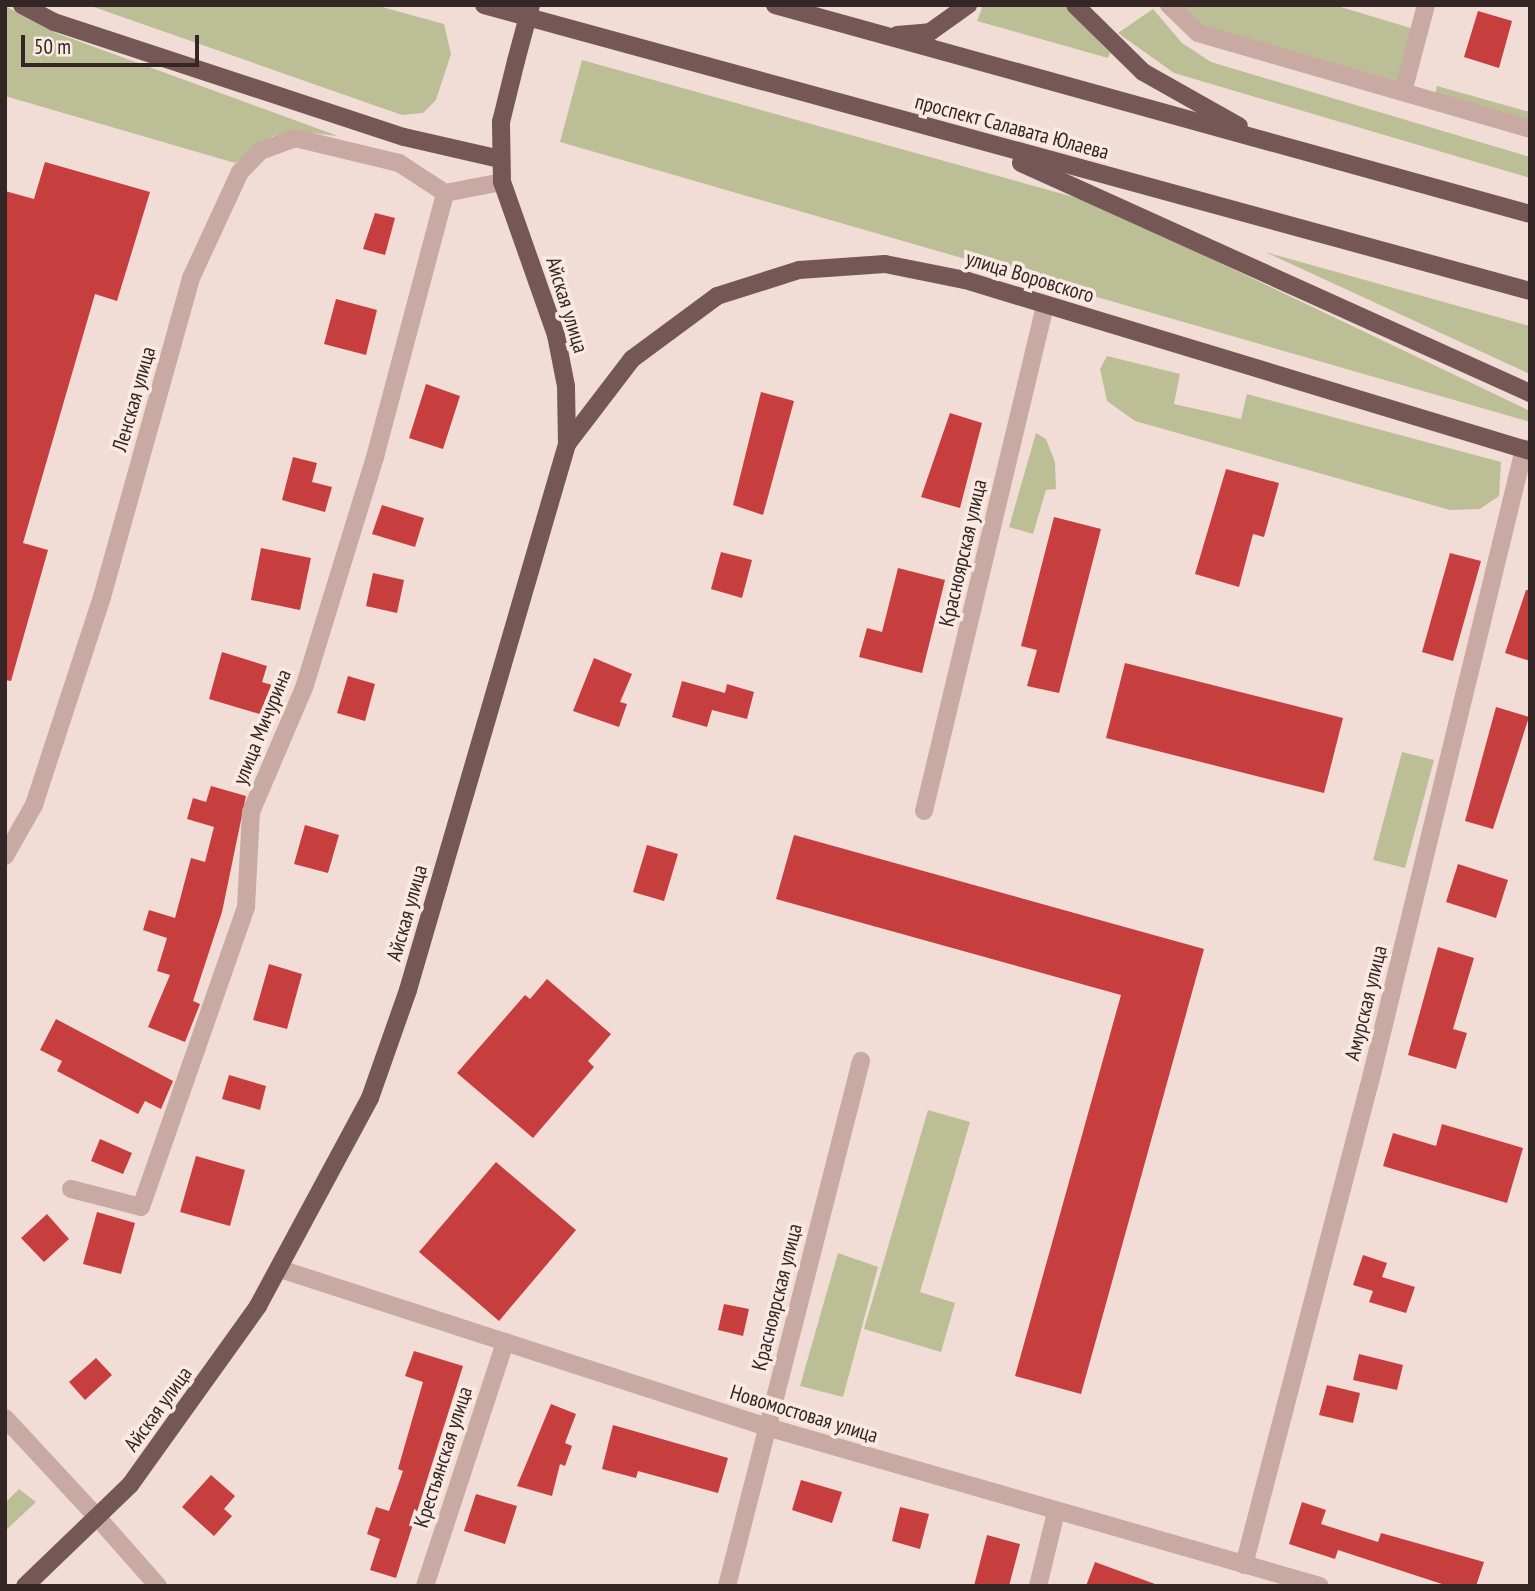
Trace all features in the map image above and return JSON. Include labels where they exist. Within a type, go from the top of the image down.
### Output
[{"type":"main road","points":[[22,5],[54,22],[404,137],[500,159]]},
{"type":"main road","points":[[34,5],[54,22]]},
{"type":"main road","name":"проспект Салавата Юлаева","points":[[484,5],[1530,291]]},
{"type":"main road","name":"Айская улица","points":[[25,1586],[98,1518],[181,1420],[280,1269],[370,1098],[408,990],[567,444],[566,386],[556,335],[502,182],[500,159],[501,122],[531,5]]},
{"type":"main road","points":[[775,5],[1530,215]]},
{"type":"main road","points":[[883,36],[930,32],[968,5]]},
{"type":"main road","points":[[1075,5],[1154,80],[1276,145]]},
{"type":"main road","points":[[936,130],[1116,204],[1530,393]]},
{"type":"main road","name":"улица Воровского","points":[[567,444],[632,359],[662,333],[718,296],[758,280],[799,270],[885,264],[926,270],[1316,382],[1527,450]]},
{"type":"street","points":[[1169,5],[1198,33],[1530,128]]},
{"type":"street","points":[[1403,92],[1426,5]]},
{"type":"street","name":"Ленская улица","points":[[5,856],[34,805],[102,597],[191,278],[240,172],[260,150],[295,138],[399,163],[445,193]]},
{"type":"street","points":[[445,193],[502,182]]},
{"type":"street","name":"улица Мичурина","points":[[71,1189],[141,1207],[246,907],[251,812],[304,688],[375,457],[445,193]]},
{"type":"street","name":"Красноярская улица","points":[[924,811],[1045,306]]},
{"type":"street","name":"Амурская улица","points":[[1244,1565],[1369,1086],[1527,450]]},
{"type":"street","name":"Красноярская улица","points":[[727,1586],[861,1061]]},
{"type":"street","name":"Новомостовая улица","points":[[280,1269],[767,1427],[1320,1586]]},
{"type":"street","name":"Крестьянская улица","points":[[425,1586],[505,1342]]},
{"type":"street","points":[[5,1418],[158,1586]]},
{"type":"street","points":[[1038,1586],[1056,1512]]},
{"type":"green space","points":[[88,5],[375,5],[444,24],[451,54],[436,100],[423,113],[402,115]]},
{"type":"green space","points":[[983,5],[1064,5],[1110,53],[1108,58],[977,21]]},
{"type":"green space","points":[[1180,5],[1334,5],[1414,29],[1399,82],[1200,27]]},
{"type":"green space","points":[[5,6],[56,33],[338,136],[302,132],[273,136],[235,163],[5,96]]},
{"type":"green space","points":[[1153,9],[1182,43],[1211,62],[1530,157],[1530,178],[1174,73],[1118,33]]},
{"type":"green space","points":[[582,60],[1095,203],[1530,411],[1530,422],[560,142]]},
{"type":"green space","points":[[1437,86],[1530,112],[1530,123],[1435,95]]},
{"type":"green space","points":[[1265,252],[1530,326],[1530,374]]},
{"type":"green space","points":[[1107,356],[1180,374],[1174,404],[1241,419],[1247,394],[1501,462],[1499,496],[1480,509],[1450,510],[1135,421],[1107,401],[1100,369]]},
{"type":"green space","points":[[1036,433],[1046,439],[1055,462],[1056,489],[1046,490],[1033,534],[1009,527]]},
{"type":"green space","points":[[1402,752],[1434,760],[1405,868],[1373,860]]},
{"type":"green space","points":[[928,1110],[970,1122],[920,1292],[955,1303],[941,1352],[864,1329]]},
{"type":"green space","points":[[838,1253],[878,1267],[843,1397],[800,1386]]},
{"type":"green space","points":[[19,1489],[36,1502],[5,1531],[5,1503]]},
{"type":"building","points":[[1478,11],[1512,21],[1499,68],[1464,57]]},
{"type":"building","points":[[45,162],[150,192],[117,301],[95,294],[23,543],[48,550],[11,681],[5,680],[5,191],[34,199]]},
{"type":"building","points":[[375,213],[395,218],[385,255],[363,249]]},
{"type":"building","points":[[336,299],[377,310],[366,355],[324,344]]},
{"type":"building","points":[[426,384],[460,396],[443,449],[409,438]]},
{"type":"building","points":[[761,392],[794,401],[763,515],[733,505]]},
{"type":"building","points":[[950,413],[982,423],[960,508],[921,497]]},
{"type":"building","points":[[293,457],[317,463],[312,482],[332,487],[325,512],[282,500]]},
{"type":"building","points":[[1226,469],[1279,483],[1264,537],[1253,534],[1239,587],[1195,574]]},
{"type":"building","points":[[382,505],[424,518],[415,547],[372,534]]},
{"type":"building","points":[[1054,517],[1101,529],[1059,693],[1027,686],[1037,650],[1021,646]]},
{"type":"building","points":[[261,548],[311,558],[300,610],[251,600]]},
{"type":"building","points":[[721,552],[752,560],[742,598],[711,589]]},
{"type":"building","points":[[1450,553],[1481,561],[1453,661],[1422,652]]},
{"type":"building","points":[[898,568],[945,580],[922,673],[859,657],[867,628],[882,632]]},
{"type":"building","points":[[373,573],[404,580],[397,613],[366,606]]},
{"type":"building","points":[[1526,590],[1530,590],[1530,661],[1505,653]]},
{"type":"building","points":[[222,652],[267,666],[262,682],[282,688],[273,718],[209,699]]},
{"type":"building","points":[[594,658],[632,674],[620,702],[627,704],[619,727],[573,711]]},
{"type":"building","points":[[1125,663],[1343,718],[1324,793],[1106,738]]},
{"type":"building","points":[[348,676],[375,684],[365,721],[337,713]]},
{"type":"building","points":[[682,681],[725,693],[727,684],[754,692],[747,719],[712,710],[707,727],[672,717]]},
{"type":"building","points":[[1496,707],[1529,717],[1493,829],[1465,821]]},
{"type":"building","points":[[211,786],[246,796],[222,912],[193,1001],[200,1004],[185,1042],[148,1027],[170,975],[157,971],[167,938],[143,930],[149,910],[175,918],[191,858],[205,862],[214,827],[187,819],[193,798],[206,802]]},
{"type":"building","points":[[305,825],[339,835],[328,873],[294,864]]},
{"type":"building","points":[[794,835],[1204,949],[1081,1394],[1015,1376],[1121,995],[776,899]]},
{"type":"building","points":[[647,845],[678,854],[664,901],[633,892]]},
{"type":"building","points":[[1458,864],[1508,880],[1496,918],[1446,902]]},
{"type":"building","points":[[1438,947],[1474,958],[1453,1029],[1467,1033],[1456,1069],[1408,1055]]},
{"type":"building","points":[[269,964],[302,974],[287,1029],[253,1020]]},
{"type":"building","points":[[547,979],[611,1034],[588,1061],[594,1067],[533,1138],[457,1073],[525,995],[530,999]]},
{"type":"building","points":[[56,1019],[173,1081],[161,1109],[145,1101],[138,1114],[57,1071],[62,1061],[40,1050]]},
{"type":"building","points":[[229,1075],[266,1086],[260,1110],[222,1099]]},
{"type":"building","points":[[1442,1124],[1523,1148],[1507,1203],[1383,1166],[1393,1133],[1436,1146]]},
{"type":"building","points":[[100,1139],[132,1153],[123,1174],[91,1161]]},
{"type":"building","points":[[196,1156],[245,1170],[230,1226],[180,1212]]},
{"type":"building","points":[[496,1162],[576,1230],[499,1321],[419,1252]]},
{"type":"building","points":[[97,1212],[135,1223],[121,1274],[83,1264]]},
{"type":"building","points":[[47,1214],[69,1239],[44,1262],[21,1238]]},
{"type":"building","points":[[1363,1255],[1387,1263],[1382,1277],[1415,1287],[1406,1313],[1369,1302],[1373,1291],[1353,1285]]},
{"type":"building","points":[[724,1304],[749,1309],[743,1336],[718,1330]]},
{"type":"building","points":[[414,1351],[463,1366],[396,1578],[370,1570],[380,1539],[367,1534],[376,1507],[389,1511],[403,1471],[398,1469],[423,1382],[405,1376]]},
{"type":"building","points":[[1359,1354],[1403,1365],[1397,1390],[1353,1380]]},
{"type":"building","points":[[96,1358],[112,1375],[85,1400],[69,1382]]},
{"type":"building","points":[[1327,1385],[1360,1393],[1353,1423],[1319,1415]]},
{"type":"building","points":[[551,1404],[576,1414],[565,1443],[572,1446],[565,1466],[560,1464],[552,1496],[517,1486]]},
{"type":"building","points":[[613,1425],[728,1458],[718,1493],[638,1471],[636,1478],[602,1469]]},
{"type":"building","points":[[211,1475],[235,1496],[224,1509],[232,1516],[214,1536],[182,1507]]},
{"type":"building","points":[[801,1480],[842,1492],[832,1523],[792,1510]]},
{"type":"building","points":[[476,1494],[517,1506],[505,1544],[464,1531]]},
{"type":"building","points":[[1302,1502],[1326,1510],[1321,1524],[1378,1542],[1381,1533],[1484,1562],[1476,1586],[1448,1586],[1338,1550],[1335,1559],[1289,1544]]},
{"type":"building","points":[[900,1507],[929,1514],[920,1549],[892,1541]]},
{"type":"building","points":[[987,1535],[1020,1544],[1009,1586],[974,1586]]},
{"type":"building","points":[[1095,1562],[1155,1584],[1086,1586]]}]
